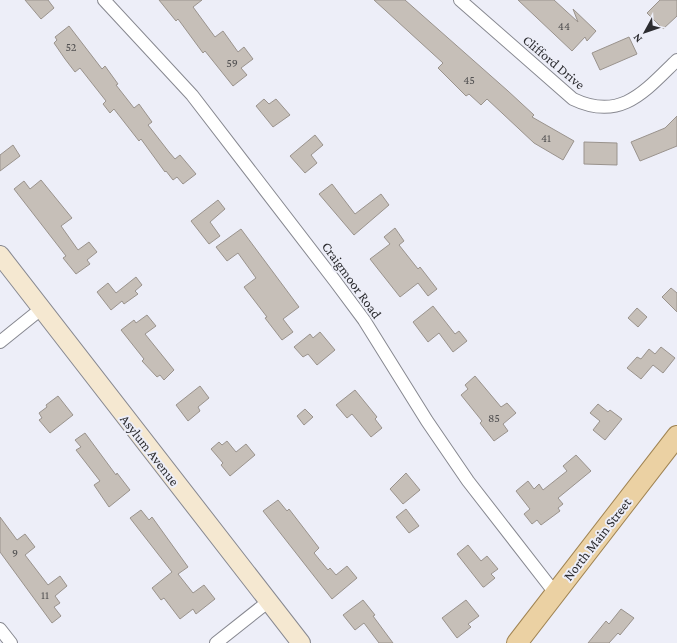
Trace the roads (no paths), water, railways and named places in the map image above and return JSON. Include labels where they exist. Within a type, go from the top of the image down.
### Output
[{"type":"main road","name":"Asylum Avenue","points":[[0,255],[302,643]]},
{"type":"main road","name":"North Main Street","points":[[517,643],[677,436]]},
{"type":"street","name":"Craigmoor Road","points":[[104,0],[192,95],[330,275],[364,320],[427,421],[468,481],[555,593]]},
{"type":"street","name":"Clifford Drive","points":[[460,0],[573,99],[588,106],[608,107],[625,104],[643,93],[677,60]]},
{"type":"street","points":[[0,342],[41,309]]},
{"type":"street","points":[[216,643],[269,601]]},
{"type":"street","points":[[0,629],[11,643]]}]
